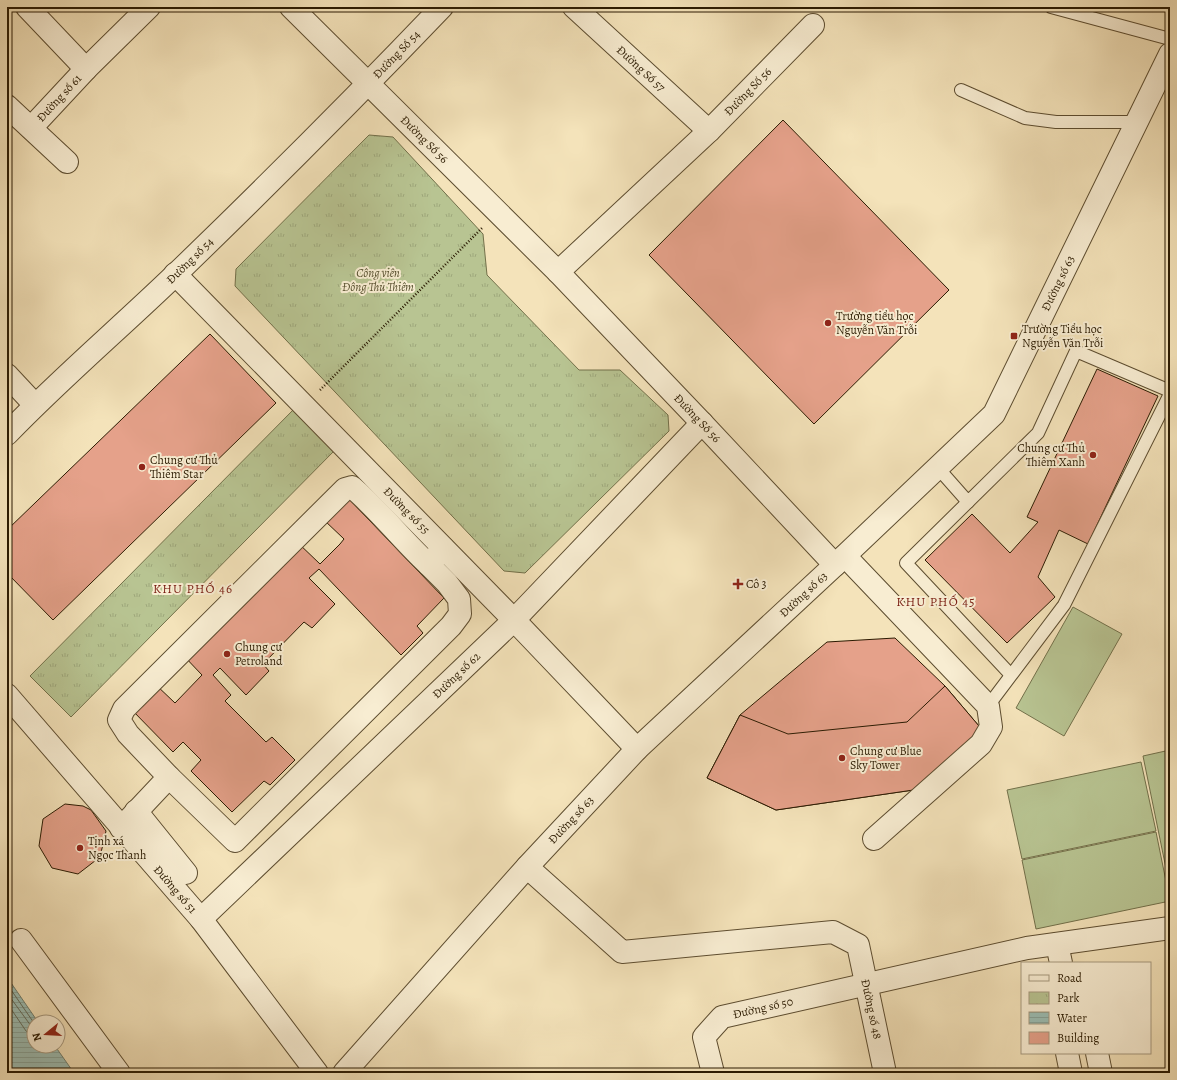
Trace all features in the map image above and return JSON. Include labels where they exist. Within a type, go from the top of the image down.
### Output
[{"type":"street","name":"Đường số 61","points":[[27,7],[86,69]]},
{"type":"street","name":"Đường số 61","points":[[32,128],[86,69],[149,7]]},
{"type":"street","name":"Đường Số 56","points":[[291,7],[558,272],[702,423],[988,706]]},
{"type":"street","name":"Đường Số 54","points":[[368,84],[442,7]]},
{"type":"street","name":"Đường Số 57","points":[[574,7],[709,130]]},
{"type":"street","name":"Đường Số 56","points":[[558,272],[709,130],[813,25]]},
{"type":"street","name":"Đường số 63","points":[[344,1073],[527,867],[637,749],[994,414],[1170,54]]},
{"type":"street","name":"Đường số 54","points":[[7,434],[35,405],[176,274],[368,84]]},
{"type":"street","points":[[7,106],[67,162]]},
{"type":"street","name":"Đường số 55","points":[[176,274],[514,620],[637,749]]},
{"type":"street","points":[[7,375],[35,405]]},
{"type":"street","name":"Đường số 62","points":[[201,919],[514,620],[702,423]]},
{"type":"street","points":[[352,487],[447,583],[459,599],[460,614],[451,626],[352,725],[235,841],[169,777],[128,734],[119,720],[124,709],[345,489],[352,487]]},
{"type":"street","points":[[429,565],[444,548]]},
{"type":"street","name":"Đường số 51","points":[[7,695],[201,919],[318,1073]]},
{"type":"street","points":[[874,839],[981,744],[991,727],[988,706]]},
{"type":"street","points":[[352,725],[376,751]]},
{"type":"street","points":[[121,828],[169,777]]},
{"type":"street","points":[[136,811],[186,873]]},
{"type":"street","name":"Đường số 48","points":[[527,867],[622,952],[833,932],[858,945],[885,1073]]},
{"type":"street","points":[[866,984],[1027,948],[1059,953],[1170,928]]},
{"type":"street","points":[[21,940],[120,1073]]},
{"type":"street","name":"Đường số 50","points":[[713,1073],[704,1037],[722,1017],[866,984]]},
{"type":"street","points":[[1067,1054],[1071,1073]]},
{"type":"street","points":[[1097,1054],[1101,1073]]},
{"type":"lane","points":[[1051,7],[1170,39]]},
{"type":"lane","points":[[961,90],[1025,118],[1056,122],[1137,122]]},
{"type":"lane","points":[[988,706],[1010,674],[1064,604],[1170,393],[1076,351],[1038,433],[906,563],[1010,674]]},
{"type":"lane","points":[[938,468],[968,502]]},
{"type":"path","points":[[305,406],[498,212]]},
{"type":"green space","name":"Công viên Đông Thủ Thiêm","points":[[369,135],[393,137],[483,234],[487,275],[579,370],[620,370],[668,415],[669,431],[525,573],[504,571],[235,286],[236,269]]},
{"type":"green space","points":[[296,407],[337,448],[71,717],[30,676]]},
{"type":"green space","points":[[1073,607],[1122,634],[1064,736],[1016,708]]},
{"type":"green space","points":[[1170,750],[1170,888],[1143,756]]},
{"type":"green space","points":[[1141,762],[1156,831],[1022,859],[1007,790]]},
{"type":"green space","points":[[1156,832],[1170,901],[1036,929],[1022,860]]},
{"type":"water","points":[[7,977],[32,1014],[26,1014],[26,1054],[61,1054],[74,1073],[7,1073]]},
{"type":"building","points":[[783,120],[949,290],[814,424],[649,255]]},
{"type":"building","name":"Chung cư Thủ Thiêm Star","points":[[210,334],[276,403],[53,620],[7,573],[7,530]]},
{"type":"building","name":"Chung cư Thủ Thiêm Xanh","points":[[1097,369],[1158,396],[1088,544],[1059,530],[1038,577],[1055,597],[1007,643],[925,560],[972,514],[1010,553],[1038,522],[1027,517]]},
{"type":"building","name":"Chung cư Petroland","points":[[347,497],[444,598],[417,626],[423,633],[401,655],[319,569],[309,578],[335,604],[312,628],[304,622],[263,664],[269,671],[246,695],[220,668],[213,675],[231,695],[225,701],[266,742],[272,737],[295,760],[270,785],[264,781],[232,812],[191,771],[201,760],[183,742],[173,752],[130,708],[154,683],[175,703],[202,675],[182,654],[296,541],[320,564],[344,539],[324,520]]},
{"type":"building","name":"Chung cư Blue Sky Tower","points":[[895,638],[945,686],[990,739],[934,787],[776,810],[707,778],[740,715],[827,642]]},
{"type":"building","name":"Chung cư Blue Sky Tower","points":[[945,686],[990,739],[934,787],[776,810],[707,778],[740,715],[788,734],[907,722]]},
{"type":"building","points":[[65,804],[83,806],[91,810],[106,831],[100,857],[78,874],[52,868],[39,846],[43,819]]},
{"type":"place","name":"Trường tiểu học Nguyễn Văn Trỗi","points":[[828,323]]},
{"type":"place","name":"Trường Tiểu học Nguyễn Văn Trỗi","points":[[1014,336]]},
{"type":"place","name":"Chung cư Thủ Thiêm Xanh","points":[[1093,455]]},
{"type":"place","name":"Chung cư Thủ Thiêm Star","points":[[142,467]]},
{"type":"place","name":"Cô 3","points":[[738,584]]},
{"type":"place","name":"Chung cư Petroland","points":[[227,654]]},
{"type":"place","name":"Chung cư Blue Sky Tower","points":[[842,758]]},
{"type":"place","name":"Tịnh xá Ngọc Thanh","points":[[80,848]]},
{"type":"district","name":"KHU PHỐ 46","points":[[193,588]]},
{"type":"district","name":"KHU PHỐ 45","points":[[936,601]]}]
